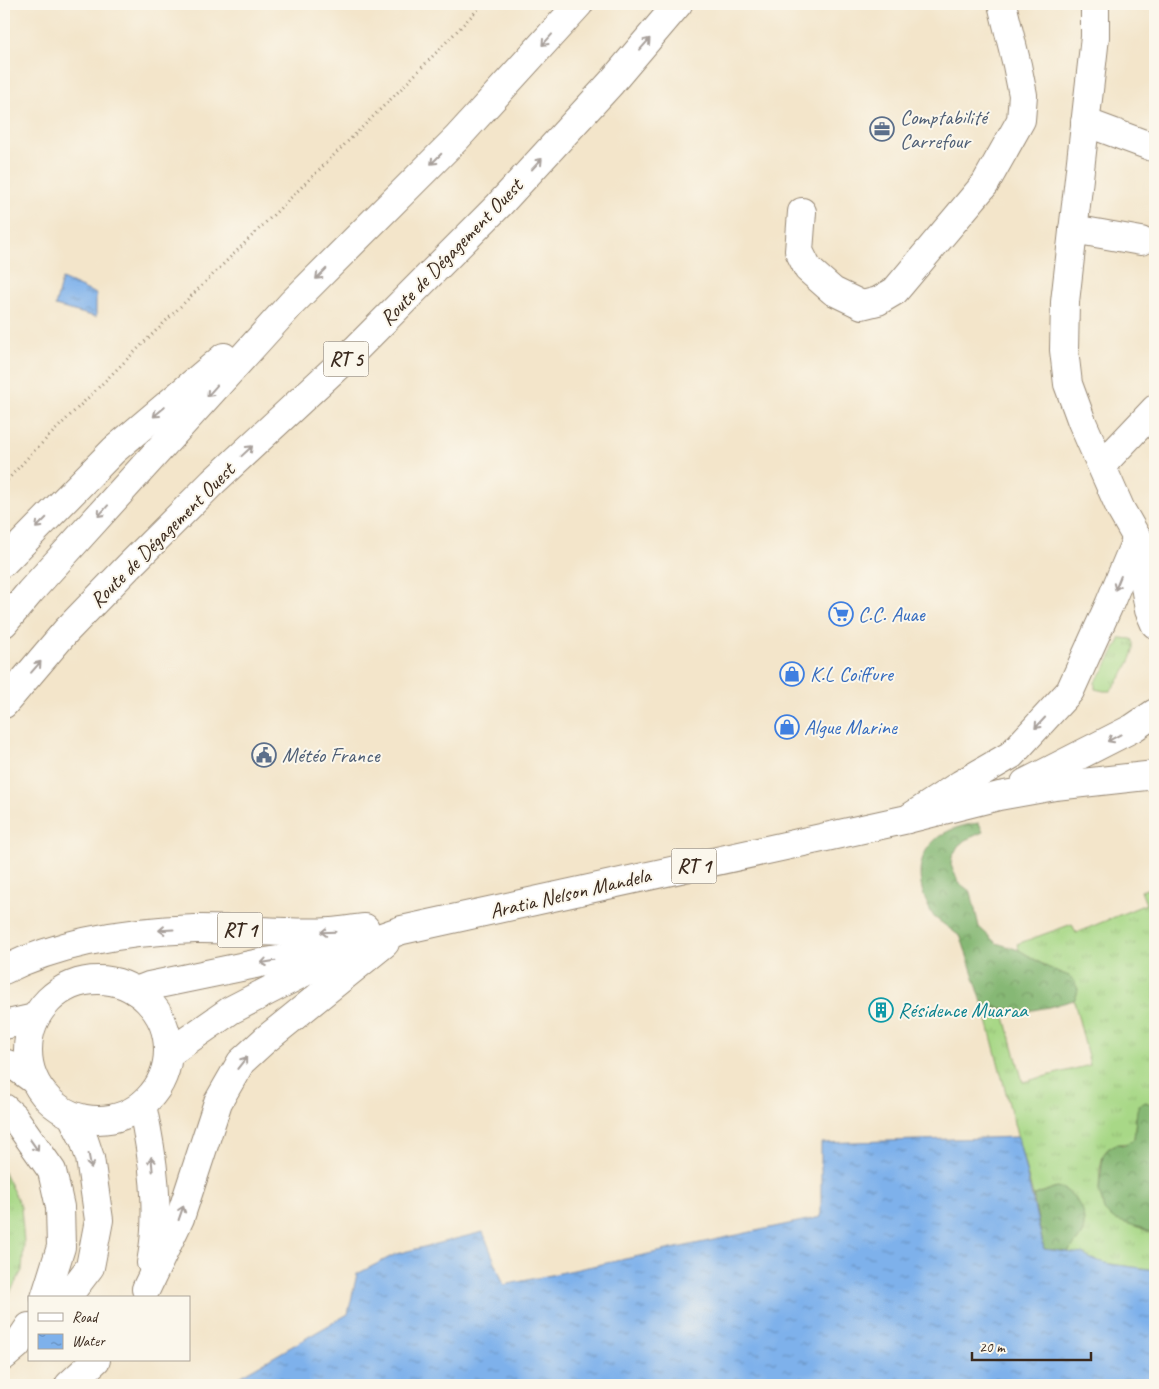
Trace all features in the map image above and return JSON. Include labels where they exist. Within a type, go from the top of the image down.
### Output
[{"type":"main road","points":[[4,624],[120,492],[292,303],[464,131],[579,4]]},
{"type":"main road","name":"Route de Dégagement Ouest","points":[[4,704],[66,631],[130,565],[213,482],[356,349],[499,205],[612,83],[678,4]]},
{"type":"main road","points":[[802,212],[799,250],[808,269],[833,291],[862,305],[878,301],[895,290],[984,184],[1021,120],[1022,95],[1017,65],[1002,4]]},
{"type":"main road","points":[[1095,4],[1095,38],[1065,302],[1064,350],[1068,384],[1082,422],[1121,510],[1136,538],[1155,557]]},
{"type":"main road","points":[[1085,122],[1155,148]]},
{"type":"main road","points":[[1073,229],[1141,241]]},
{"type":"main road","points":[[4,562],[114,450],[220,360],[292,303]]},
{"type":"main road","points":[[1102,465],[1155,409]]},
{"type":"main road","points":[[1136,538],[1148,602],[1155,624]]},
{"type":"main road","points":[[908,818],[1011,755],[1070,691],[1109,605],[1136,538]]},
{"type":"main road","name":"RT 1","points":[[999,796],[1103,744],[1133,728],[1155,713]]},
{"type":"main road","name":"RT 1","points":[[908,818],[999,796],[1055,786],[1155,775]]},
{"type":"main road","name":"Aratia Nelson Mandela","points":[[136,991],[149,986],[260,963],[350,948],[398,933],[481,913],[908,818]]},
{"type":"main road","name":"RT 1","points":[[4,970],[24,960],[76,944],[141,932],[196,929],[331,932],[481,913]]},
{"type":"main road","points":[[143,1293],[180,1218],[218,1102],[241,1062],[280,1028],[398,933]]},
{"type":"main road","name":"Aratia Nelson Mandela","points":[[168,1054],[230,1010],[350,948]]},
{"type":"main road","points":[[94,980],[109,981],[123,984],[136,991],[148,1001],[164,1025],[168,1054],[166,1069],[160,1082],[142,1105],[129,1113],[112,1119],[86,1119],[72,1116],[59,1109],[38,1088],[28,1061],[27,1046],[35,1018],[54,995],[66,987],[80,982],[94,980]]},
{"type":"main road","points":[[4,1025],[35,1018]]},
{"type":"main road","points":[[4,1063],[16,1067],[34,1080]]},
{"type":"main road","points":[[142,1105],[151,1146],[155,1194],[155,1243],[143,1293]]},
{"type":"main road","points":[[4,1108],[14,1116],[52,1171],[60,1207],[62,1247],[46,1296]]},
{"type":"main road","points":[[67,1296],[90,1267],[99,1220],[90,1158],[84,1140],[72,1116]]},
{"type":"main road","points":[[4,1356],[28,1330]]},
{"type":"main road","points":[[69,1385],[94,1362]]},
{"type":"path","points":[[4,484],[30,455],[403,87],[483,4]]},
{"type":"green space","points":[[1121,638],[1132,639],[1134,645],[1134,651],[1128,666],[1110,691],[1095,689],[1095,682],[1104,670]]},
{"type":"green space","points":[[979,823],[983,832],[965,840],[958,846],[952,857],[951,865],[959,883],[971,892],[979,927],[996,943],[1019,950],[1047,967],[1069,976],[1078,989],[1074,1000],[1022,1012],[983,1005],[961,937],[934,917],[925,899],[921,883],[920,868],[924,854],[932,843],[944,833]]},
{"type":"green space","points":[[1155,886],[1155,1107],[1146,1102],[1136,1117],[1134,1139],[1127,1143],[1115,1145],[1105,1152],[1101,1164],[1099,1190],[1141,1228],[1155,1234],[1155,1270],[1105,1263],[1068,1252],[1081,1236],[1084,1225],[1077,1201],[1056,1187],[1033,1196],[983,1005],[1003,1010],[1023,1082],[1090,1065],[1074,1000],[1077,994],[1047,967],[1019,950],[1017,944],[1072,924],[1076,933],[1146,904],[1141,891]]},
{"type":"green space","points":[[1146,1102],[1155,1107],[1155,1234],[1113,1219],[1104,1210],[1099,1190],[1103,1155],[1116,1144],[1124,1145],[1134,1139],[1137,1110],[1139,1105]]},
{"type":"green space","points":[[4,1172],[21,1207],[24,1243],[22,1271],[4,1303]]},
{"type":"green space","points":[[1056,1187],[1073,1196],[1080,1206],[1084,1219],[1084,1229],[1068,1252],[1044,1249],[1033,1196]]},
{"type":"water","points":[[62,279],[96,294],[96,317],[55,306]]},
{"type":"water","points":[[1018,1137],[1044,1249],[1082,1254],[1091,1259],[1110,1264],[1155,1270],[1155,1385],[225,1385],[348,1314],[357,1274],[396,1254],[483,1232],[504,1285],[821,1217],[821,1143]]},
{"type":"place","name":"Comptabilité Carrefour","points":[[882,129]]},
{"type":"place","name":"C.C. Auae","points":[[841,614]]},
{"type":"place","name":"K.L Coiffure","points":[[792,674]]},
{"type":"place","name":"Algue Marine","points":[[787,727]]},
{"type":"place","name":"Météo France","points":[[264,755]]},
{"type":"place","name":"Résidence Muaraa","points":[[881,1010]]}]
